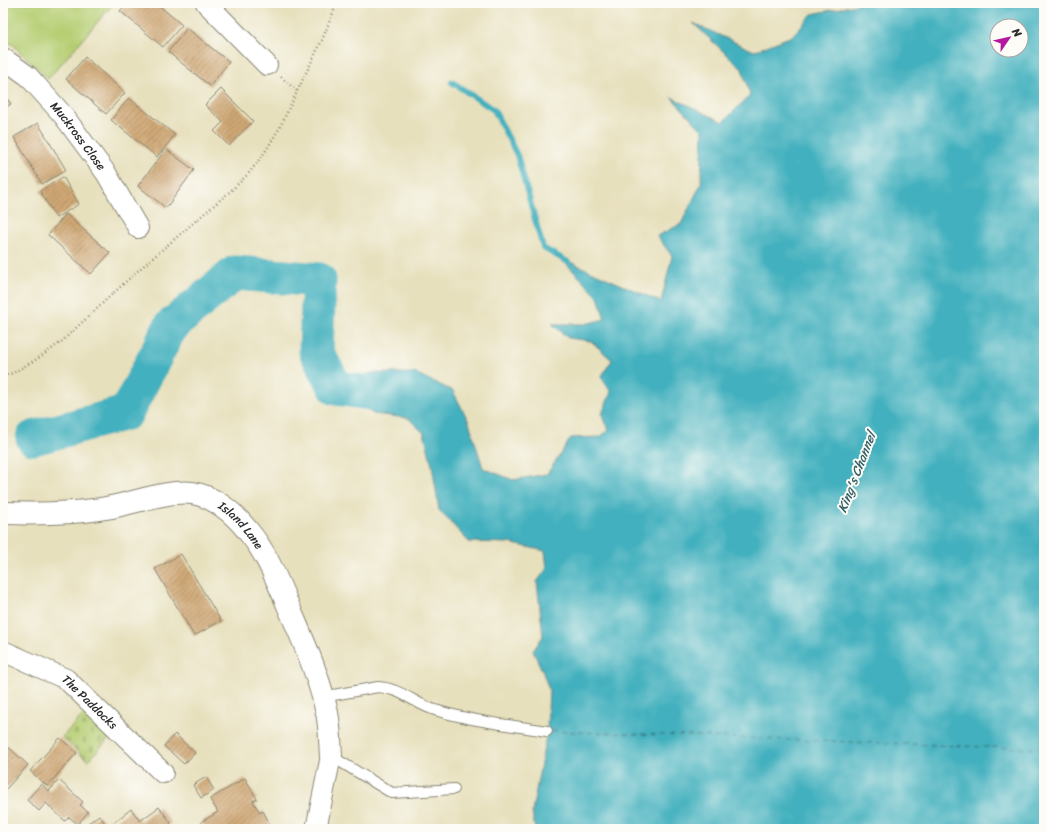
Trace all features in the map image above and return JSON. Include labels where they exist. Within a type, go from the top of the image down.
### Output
[{"type":"street","points":[[206,3],[267,65]]},
{"type":"street","name":"Muckross Close","points":[[3,58],[28,76],[63,115],[106,173],[138,228]]},
{"type":"street","name":"Island Lane","points":[[3,513],[70,512],[105,508],[177,493],[192,493],[212,500],[234,516],[249,531],[262,550],[300,632],[322,696],[329,728],[331,756]]},
{"type":"street","name":"The Paddocks","points":[[3,651],[66,679],[163,773]]},
{"type":"street","points":[[316,829],[331,756]]},
{"type":"lane","points":[[322,696],[378,687],[387,688],[394,690],[432,710],[547,731]]},
{"type":"lane","points":[[331,756],[392,793],[454,789]]},
{"type":"path","points":[[3,376],[13,373],[60,343],[134,274],[234,188],[250,172],[265,152],[280,127],[322,40],[337,3]]},
{"type":"green space","points":[[3,3],[114,3],[48,79],[12,44],[3,41]]},
{"type":"green space","points":[[86,712],[111,736],[88,761],[62,737]]},
{"type":"water","name":"King's Channel","points":[[858,3],[1044,3],[1044,829],[535,829],[532,812],[547,731],[549,690],[533,651],[543,636],[537,582],[547,568],[545,551],[509,543],[469,542],[439,510],[432,465],[424,433],[408,418],[373,414],[336,388],[370,373],[415,373],[453,391],[469,422],[483,468],[513,480],[547,474],[571,438],[600,437],[609,430],[602,414],[611,392],[601,377],[612,360],[591,341],[568,338],[552,324],[585,324],[605,319],[598,297],[561,258],[661,302],[672,256],[657,236],[681,224],[701,184],[703,131],[671,97],[723,122],[750,95],[742,69],[693,23],[754,51],[792,36],[812,14],[855,5]]},
{"type":"building","points":[[127,3],[156,3],[182,25],[163,47],[120,11]]},
{"type":"building","points":[[187,28],[229,62],[210,86],[168,52]]},
{"type":"building","points":[[85,57],[125,93],[106,114],[66,79]]},
{"type":"building","points":[[221,89],[253,121],[229,146],[214,131],[223,122],[205,105]]},
{"type":"building","points":[[3,93],[11,104],[3,109]]},
{"type":"building","points":[[129,98],[175,135],[157,157],[111,120]]},
{"type":"building","points":[[38,123],[66,170],[42,184],[14,137]]},
{"type":"building","points":[[166,149],[194,170],[166,208],[138,186]]},
{"type":"building","points":[[63,177],[79,204],[56,218],[40,191]]},
{"type":"building","points":[[66,214],[110,253],[91,274],[48,235]]},
{"type":"building","points":[[181,554],[221,621],[194,636],[155,569]]},
{"type":"building","points":[[175,734],[195,753],[184,764],[164,746]]},
{"type":"building","points":[[60,738],[77,753],[47,786],[30,771]]},
{"type":"building","points":[[3,742],[28,765],[5,790],[3,788]]},
{"type":"building","points":[[206,777],[214,790],[201,798],[193,785]]},
{"type":"building","points":[[245,778],[257,799],[253,801],[260,813],[263,811],[271,826],[267,829],[206,829],[201,822],[218,812],[210,799]]},
{"type":"building","points":[[59,780],[83,802],[80,805],[88,812],[78,824],[69,817],[65,821],[46,803],[39,811],[27,800],[41,784],[49,791]]},
{"type":"building","points":[[159,807],[171,823],[164,829],[82,828],[99,815],[108,827],[131,809],[140,821]]},
{"type":"waterway","points":[[452,82],[494,110],[517,155],[543,248],[568,262]]},
{"type":"waterway","points":[[33,438],[126,413],[171,326],[235,273],[319,280],[316,351],[336,388],[384,395]]},
{"type":"ferry route","points":[[552,731],[1044,749]]}]
